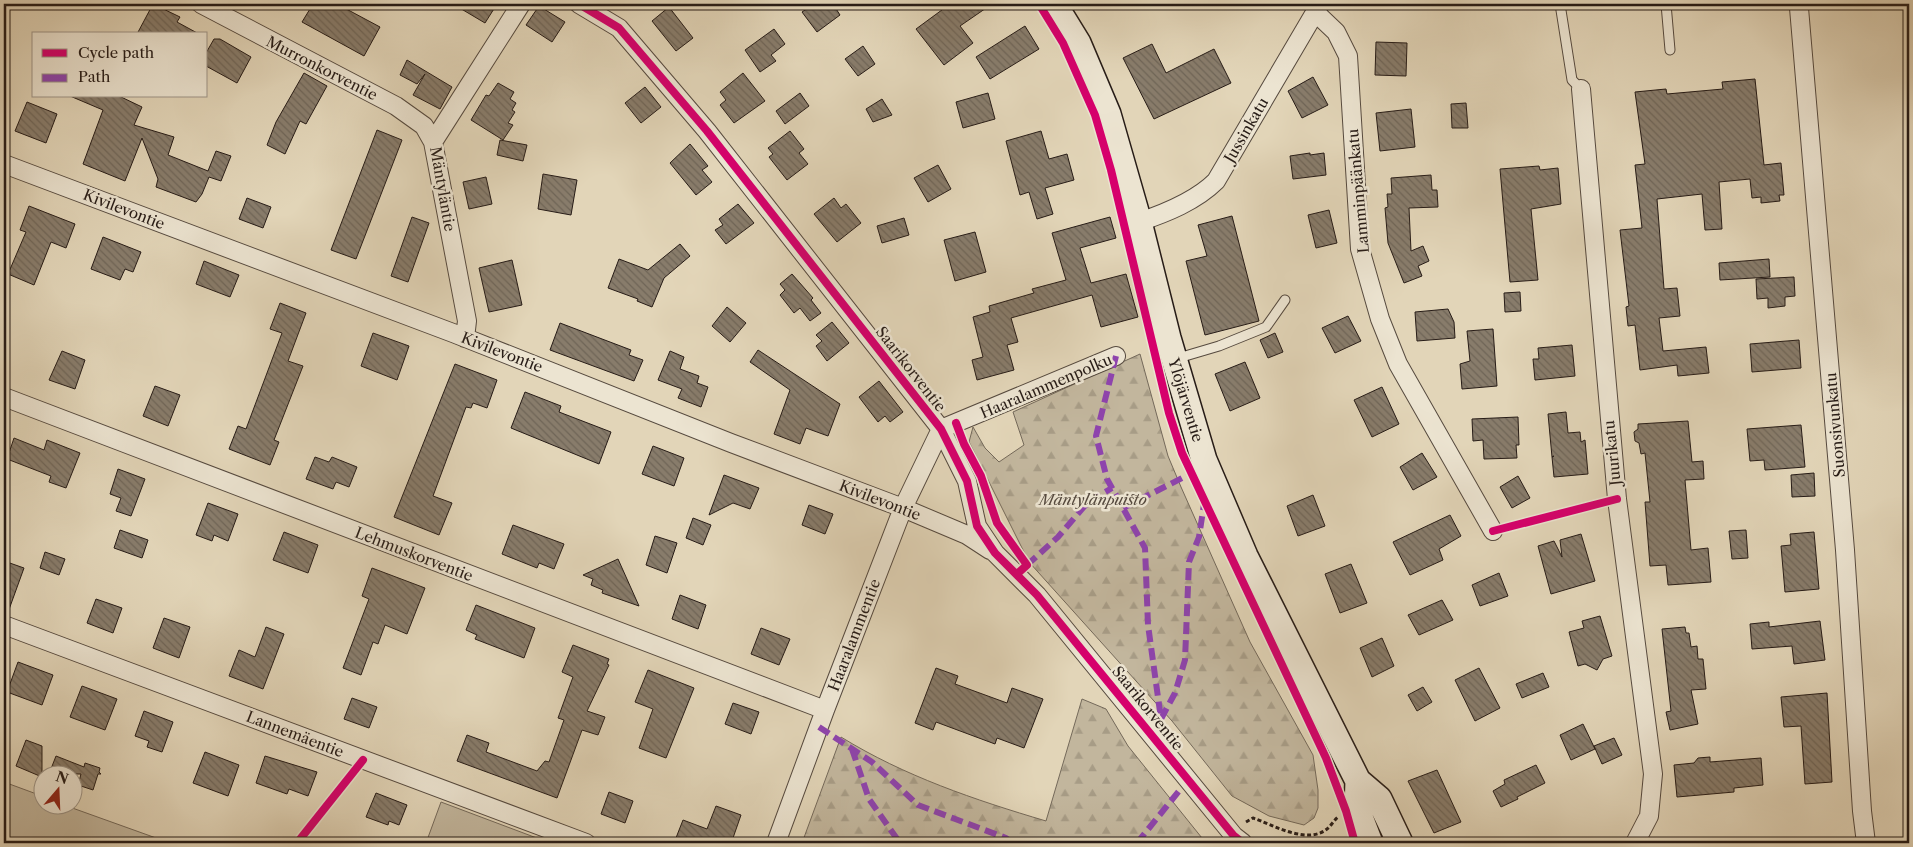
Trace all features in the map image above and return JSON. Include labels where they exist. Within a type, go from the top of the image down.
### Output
[{"type":"main road","name":"Ylöjärventie","points":[[1054,4],[1078,43],[1108,114],[1139,222],[1174,359],[1204,460],[1245,556],[1358,781],[1379,799],[1400,843]]},
{"type":"main road","name":"Ylöjärventie","points":[[1358,781],[1358,809],[1370,843]]},
{"type":"street","name":"Murronkorventie","points":[[201,4],[396,106],[424,126],[433,142]]},
{"type":"street","name":"Mäntyläntie","points":[[465,338],[465,311],[433,142],[521,4]]},
{"type":"street","name":"Saarikorventie","points":[[579,4],[618,28],[707,131],[941,430],[967,481],[977,526],[996,553],[1037,595],[1234,836],[1243,843]]},
{"type":"street","name":"Jussinkatu","points":[[1139,222],[1168,212],[1208,188],[1216,181],[1318,8]]},
{"type":"street","name":"Lamminpäänkatu","points":[[1318,8],[1336,32],[1348,56],[1360,249],[1380,319],[1398,364],[1493,531]]},
{"type":"street","name":"Suonsivunkatu","points":[[1799,8],[1844,541],[1862,811],[1867,843]]},
{"type":"street","name":"Juurikatu","points":[[1580,89],[1616,490],[1653,774],[1649,816],[1635,843]]},
{"type":"street","name":"Kivilevontie","points":[[4,164],[465,338],[731,443],[904,508],[967,536],[996,553]]},
{"type":"street","name":"Haaralammenpolku","points":[[941,430],[1116,356]]},
{"type":"street","name":"Lehmuskorventie","points":[[4,397],[825,710]]},
{"type":"street","name":"Haaralammentie","points":[[776,843],[825,710],[904,508],[941,430]]},
{"type":"street","name":"Lannemäentie","points":[[4,624],[586,843]]},
{"type":"lane","points":[[1560,4],[1572,80],[1580,89]]},
{"type":"lane","points":[[1666,4],[1670,50]]},
{"type":"lane","points":[[1174,359],[1219,346],[1266,327],[1285,300]]},
{"type":"path","points":[[1246,822],[1253,818],[1296,834],[1308,835],[1327,830],[1340,813]]},
{"type":"green space","name":"Mäntylänpuisto","points":[[1140,354],[1168,456],[1181,487],[1250,642],[1313,755],[1318,790],[1318,808],[1314,818],[1304,825],[1269,816],[1232,796],[1172,721],[1029,562],[969,442],[973,427],[985,448],[999,462],[1024,445],[1013,412]]},
{"type":"green space","points":[[1082,699],[1106,709],[1128,746],[1206,843],[802,843],[841,737],[890,764],[941,786],[1046,821]]},
{"type":"green space","points":[[4,782],[32,792],[32,814],[82,814],[82,811],[170,843],[4,843]]},
{"type":"green space","points":[[441,802],[550,843],[426,843]]},
{"type":"building","points":[[153,4],[180,17],[177,22],[195,32],[138,32]]},
{"type":"building","points":[[313,4],[337,4],[380,27],[364,56],[302,22]]},
{"type":"building","points":[[453,4],[497,4],[485,23]]},
{"type":"building","points":[[814,4],[833,4],[840,15],[817,32],[802,12]]},
{"type":"building","points":[[950,4],[992,4],[960,26],[973,43],[944,65],[916,29]]},
{"type":"building","points":[[539,6],[565,22],[552,42],[526,25]]},
{"type":"building","points":[[669,7],[693,38],[676,51],[652,21]]},
{"type":"building","points":[[1025,26],[1039,49],[990,79],[976,57]]},
{"type":"building","points":[[774,29],[785,44],[771,55],[776,61],[760,72],[745,50]]},
{"type":"building","points":[[214,39],[220,39],[251,57],[237,83],[208,67],[208,50]]},
{"type":"building","points":[[1376,42],[1407,43],[1406,76],[1375,75]]},
{"type":"building","points":[[1152,44],[1166,73],[1214,49],[1231,83],[1154,119],[1123,58]]},
{"type":"building","points":[[863,46],[875,64],[858,76],[845,59]]},
{"type":"building","points":[[407,60],[452,87],[440,109],[413,95],[425,74],[417,84],[400,75]]},
{"type":"building","points":[[304,73],[327,86],[306,124],[300,121],[285,154],[267,145],[276,122]]},
{"type":"building","points":[[743,73],[765,101],[734,123],[720,105],[726,100],[720,92]]},
{"type":"building","points":[[1313,77],[1328,105],[1302,118],[1288,91]]},
{"type":"building","points":[[1755,79],[1764,165],[1781,163],[1784,195],[1779,195],[1780,201],[1761,203],[1761,197],[1752,198],[1750,179],[1719,182],[1722,229],[1705,230],[1702,194],[1657,199],[1664,289],[1677,288],[1680,316],[1659,318],[1663,351],[1706,347],[1709,373],[1678,376],[1677,365],[1640,370],[1635,325],[1628,326],[1626,307],[1629,306],[1620,230],[1642,228],[1635,165],[1645,164],[1635,92],[1666,89],[1667,94],[1723,89],[1722,82]]},
{"type":"building","points":[[498,83],[514,92],[510,99],[516,103],[512,110],[515,112],[508,123],[513,125],[503,140],[471,120],[486,95],[489,96]]},
{"type":"building","points":[[645,87],[661,107],[641,123],[625,103]]},
{"type":"building","points":[[800,93],[809,106],[785,124],[776,111]]},
{"type":"building","points":[[988,93],[995,119],[963,128],[956,102]]},
{"type":"building","points":[[75,98],[123,98],[142,107],[134,125],[174,137],[168,155],[208,171],[216,151],[231,156],[221,181],[209,177],[202,194],[196,202],[156,187],[158,179],[142,138],[125,181],[83,164],[103,110]]},
{"type":"building","points":[[882,99],[892,115],[873,122],[866,109]]},
{"type":"building","points":[[27,102],[57,114],[46,143],[15,131]]},
{"type":"building","points":[[1466,103],[1468,128],[1452,128],[1451,104]]},
{"type":"building","points":[[1411,109],[1415,147],[1380,151],[1376,113]]},
{"type":"building","points":[[377,130],[402,140],[356,259],[331,250]]},
{"type":"building","points":[[790,131],[804,149],[799,153],[808,164],[787,180],[769,157],[773,154],[768,148]]},
{"type":"building","points":[[1041,131],[1049,159],[1067,154],[1074,180],[1045,188],[1053,214],[1037,219],[1029,192],[1020,195],[1006,141]]},
{"type":"building","points":[[500,140],[527,145],[523,161],[497,155]]},
{"type":"building","points":[[690,144],[708,166],[702,170],[712,182],[696,195],[670,163]]},
{"type":"building","points":[[1310,153],[1310,155],[1324,153],[1326,175],[1293,179],[1290,156]]},
{"type":"building","points":[[938,165],[951,189],[928,202],[914,178]]},
{"type":"building","points":[[1539,166],[1540,170],[1558,168],[1561,204],[1531,209],[1538,280],[1510,282],[1500,169]]},
{"type":"building","points":[[543,174],[577,180],[571,215],[538,209]]},
{"type":"building","points":[[1431,175],[1432,190],[1437,190],[1438,207],[1409,208],[1411,251],[1423,246],[1429,261],[1418,266],[1422,276],[1404,283],[1388,243],[1385,208],[1388,207],[1387,194],[1392,194],[1391,178]]},
{"type":"building","points":[[486,177],[492,204],[469,209],[463,182]]},
{"type":"building","points":[[247,198],[271,207],[263,228],[239,219]]},
{"type":"building","points":[[834,198],[841,208],[846,204],[861,223],[837,242],[814,214]]},
{"type":"building","points":[[738,204],[754,223],[726,244],[715,230],[723,225],[719,219]]},
{"type":"building","points":[[29,206],[75,224],[66,248],[51,242],[34,285],[8,274],[26,232],[20,230]]},
{"type":"building","points":[[1329,210],[1337,243],[1316,248],[1308,215]]},
{"type":"building","points":[[1232,216],[1259,321],[1205,335],[1186,261],[1207,256],[1198,225]]},
{"type":"building","points":[[412,217],[429,223],[408,282],[391,276]]},
{"type":"building","points":[[1110,217],[1116,238],[1080,248],[1091,283],[1126,274],[1138,317],[1101,327],[1092,295],[1011,318],[1018,342],[1007,345],[1014,370],[977,380],[972,360],[983,357],[973,317],[990,312],[989,306],[1034,293],[1032,289],[1066,280],[1052,233]]},
{"type":"building","points":[[904,218],[909,235],[882,243],[877,226]]},
{"type":"building","points":[[975,232],[986,272],[955,281],[944,240]]},
{"type":"building","points":[[103,237],[141,252],[133,272],[125,269],[120,280],[91,269]]},
{"type":"building","points":[[680,244],[690,256],[664,278],[652,307],[637,301],[638,299],[608,288],[619,259],[648,270]]},
{"type":"building","points":[[1769,259],[1770,277],[1720,280],[1719,263]]},
{"type":"building","points":[[512,260],[522,305],[489,312],[479,268]]},
{"type":"building","points":[[204,261],[239,275],[230,297],[196,284]]},
{"type":"building","points":[[792,274],[813,298],[811,300],[821,313],[810,321],[800,308],[794,313],[780,295],[785,290],[780,284]]},
{"type":"building","points":[[1794,277],[1795,296],[1785,297],[1785,306],[1768,308],[1768,298],[1757,299],[1756,279]]},
{"type":"building","points":[[1520,292],[1521,311],[1505,312],[1504,293]]},
{"type":"building","points":[[280,303],[306,313],[288,361],[303,366],[274,440],[279,442],[270,465],[229,449],[238,426],[246,429],[282,333],[270,329]]},
{"type":"building","points":[[727,307],[746,323],[730,342],[712,326]]},
{"type":"building","points":[[1448,309],[1454,322],[1455,338],[1417,341],[1415,312]]},
{"type":"building","points":[[1348,316],[1361,341],[1335,353],[1322,328]]},
{"type":"building","points":[[832,322],[849,343],[827,361],[816,346],[822,341],[816,335]]},
{"type":"building","points":[[560,323],[631,350],[629,355],[643,360],[634,381],[550,350]]},
{"type":"building","points":[[1493,329],[1497,386],[1462,389],[1460,364],[1470,361],[1467,331]]},
{"type":"building","points":[[373,333],[409,346],[397,380],[361,366]]},
{"type":"building","points":[[1275,333],[1283,352],[1268,358],[1260,340]]},
{"type":"building","points":[[1799,340],[1801,368],[1752,372],[1750,344]]},
{"type":"building","points":[[1572,345],[1575,376],[1535,380],[1533,359],[1539,359],[1538,348]]},
{"type":"building","points":[[758,350],[840,404],[828,436],[806,428],[800,444],[774,434],[790,390],[750,362]]},
{"type":"building","points":[[62,351],[85,360],[75,389],[49,380]]},
{"type":"building","points":[[670,351],[684,357],[680,369],[699,376],[697,383],[708,387],[701,407],[678,398],[682,389],[658,380]]},
{"type":"building","points":[[1245,362],[1260,398],[1230,411],[1215,374]]},
{"type":"building","points":[[455,364],[497,380],[487,408],[473,403],[471,408],[466,407],[433,496],[452,503],[439,535],[394,517]]},
{"type":"building","points":[[879,381],[903,412],[890,422],[885,416],[878,422],[859,397]]},
{"type":"building","points":[[155,386],[180,395],[168,426],[143,416]]},
{"type":"building","points":[[1382,387],[1399,424],[1372,437],[1354,400]]},
{"type":"building","points":[[525,392],[561,406],[559,412],[611,432],[599,464],[511,428]]},
{"type":"building","points":[[1566,412],[1568,433],[1580,432],[1581,442],[1585,440],[1588,474],[1554,477],[1548,414]]},
{"type":"building","points":[[1518,417],[1519,445],[1516,445],[1517,458],[1484,459],[1483,440],[1473,441],[1472,419]]},
{"type":"building","points":[[1688,421],[1692,462],[1703,461],[1704,479],[1685,480],[1691,550],[1708,548],[1711,582],[1668,585],[1666,565],[1650,566],[1645,502],[1650,502],[1645,453],[1641,454],[1639,443],[1635,441],[1634,432],[1638,429],[1638,424]]},
{"type":"building","points":[[1801,425],[1805,467],[1765,470],[1764,460],[1750,461],[1747,429]]},
{"type":"building","points":[[14,438],[44,450],[47,440],[80,453],[66,488],[49,482],[51,476],[7,459]]},
{"type":"building","points":[[653,446],[684,458],[674,486],[642,474]]},
{"type":"building","points":[[1422,453],[1437,477],[1413,490],[1400,467]]},
{"type":"building","points":[[315,457],[329,462],[332,457],[357,467],[349,487],[336,482],[333,489],[306,479]]},
{"type":"building","points":[[118,469],[145,479],[131,516],[116,511],[121,498],[110,494]]},
{"type":"building","points":[[1814,473],[1815,496],[1792,497],[1791,475]]},
{"type":"building","points":[[724,475],[759,488],[750,509],[733,503],[709,515]]},
{"type":"building","points":[[1518,476],[1530,498],[1512,508],[1500,487]]},
{"type":"building","points":[[1313,495],[1325,526],[1298,536],[1287,506]]},
{"type":"building","points":[[208,503],[238,514],[228,541],[214,535],[212,541],[196,535]]},
{"type":"building","points":[[809,505],[833,514],[825,534],[802,525]]},
{"type":"building","points":[[1450,515],[1461,536],[1439,549],[1443,560],[1410,575],[1393,542]]},
{"type":"building","points":[[693,518],[711,525],[703,545],[686,538]]},
{"type":"building","points":[[513,525],[564,544],[554,569],[539,563],[537,568],[502,554]]},
{"type":"building","points":[[120,530],[148,540],[142,558],[114,548]]},
{"type":"building","points":[[1746,530],[1748,558],[1732,559],[1729,531]]},
{"type":"building","points":[[284,532],[318,545],[308,573],[273,560]]},
{"type":"building","points":[[1814,532],[1819,589],[1785,592],[1781,546],[1791,545],[1790,534]]},
{"type":"building","points":[[1581,534],[1595,581],[1551,594],[1538,546],[1554,541],[1562,557],[1560,540]]},
{"type":"building","points":[[655,536],[677,543],[667,573],[646,565]]},
{"type":"building","points":[[45,552],[65,559],[59,575],[40,568]]},
{"type":"building","points":[[618,559],[639,606],[602,593],[603,590],[591,585],[593,579],[583,575]]},
{"type":"building","points":[[4,561],[24,568],[7,615],[4,615]]},
{"type":"building","points":[[1351,564],[1367,603],[1340,613],[1325,574]]},
{"type":"building","points":[[372,568],[425,588],[407,634],[385,625],[378,644],[373,642],[361,675],[343,668],[369,599],[362,596]]},
{"type":"building","points":[[1499,573],[1508,596],[1480,606],[1472,585]]},
{"type":"building","points":[[680,595],[706,605],[698,629],[672,619]]},
{"type":"building","points":[[96,599],[122,608],[113,633],[87,623]]},
{"type":"building","points":[[1442,600],[1453,620],[1419,635],[1408,615]]},
{"type":"building","points":[[476,605],[535,628],[524,658],[475,639],[477,635],[466,630]]},
{"type":"building","points":[[1600,616],[1612,656],[1603,659],[1597,670],[1585,664],[1578,666],[1569,632],[1584,628],[1582,621]]},
{"type":"building","points":[[164,618],[190,627],[179,658],[153,648]]},
{"type":"building","points":[[1820,621],[1825,660],[1794,664],[1792,646],[1752,649],[1750,624],[1769,622],[1769,627]]},
{"type":"building","points":[[266,627],[284,634],[263,689],[229,676],[239,650],[255,657]]},
{"type":"building","points":[[1685,627],[1686,633],[1689,633],[1691,647],[1697,646],[1698,659],[1703,659],[1706,689],[1691,690],[1698,724],[1670,730],[1666,712],[1671,711],[1662,629]]},
{"type":"building","points":[[761,628],[790,639],[779,665],[751,654]]},
{"type":"building","points":[[1382,638],[1394,666],[1372,677],[1360,648]]},
{"type":"building","points":[[573,645],[609,659],[607,664],[609,665],[587,711],[605,717],[598,735],[582,730],[557,798],[457,761],[467,735],[489,743],[486,752],[537,771],[545,761],[549,762],[564,720],[558,718],[573,677],[562,672]]},
{"type":"building","points":[[18,662],[53,675],[42,705],[7,692]]},
{"type":"building","points":[[936,668],[958,676],[955,684],[1007,703],[1012,688],[1043,699],[1024,748],[997,738],[995,744],[936,722],[933,730],[915,723]]},
{"type":"building","points":[[1479,668],[1500,708],[1475,721],[1455,680]]},
{"type":"building","points":[[648,670],[694,688],[666,758],[639,748],[653,709],[635,702]]},
{"type":"building","points":[[1543,673],[1549,687],[1522,698],[1516,684]]},
{"type":"building","points":[[82,686],[117,699],[105,730],[70,717]]},
{"type":"building","points":[[1423,687],[1432,702],[1417,711],[1408,695]]},
{"type":"building","points":[[1827,693],[1832,782],[1805,784],[1801,726],[1784,727],[1781,697]]},
{"type":"building","points":[[352,698],[377,707],[369,728],[344,719]]},
{"type":"building","points":[[733,703],[759,712],[751,734],[725,724]]},
{"type":"building","points":[[144,711],[173,722],[162,752],[147,747],[149,741],[135,736]]},
{"type":"building","points":[[1583,724],[1595,749],[1571,760],[1560,735]]},
{"type":"building","points":[[1614,738],[1622,755],[1602,764],[1594,746]]},
{"type":"building","points":[[26,740],[42,746],[42,764],[32,764],[32,773],[16,766]]},
{"type":"building","points":[[205,752],[239,765],[228,796],[193,783]]},
{"type":"building","points":[[56,756],[76,764],[53,764]]},
{"type":"building","points":[[265,756],[317,772],[308,796],[289,789],[287,794],[256,783]]},
{"type":"building","points":[[1710,757],[1710,762],[1761,758],[1763,785],[1734,788],[1734,792],[1677,797],[1674,765],[1694,763],[1698,758]]},
{"type":"building","points":[[85,763],[100,768],[99,772],[101,774],[98,774],[93,790],[82,786],[82,766],[84,767]]},
{"type":"building","points":[[1536,765],[1545,783],[1501,807],[1493,791],[1505,784],[1504,780]]},
{"type":"building","points":[[1437,770],[1461,822],[1434,833],[1408,781]]},
{"type":"building","points":[[609,792],[633,801],[625,823],[601,814]]},
{"type":"building","points":[[376,793],[407,805],[399,825],[389,821],[388,825],[366,817]]},
{"type":"building","points":[[716,806],[741,815],[733,838],[742,841],[741,843],[674,843],[683,820],[707,829]]},
{"type":"marked path","points":[[1116,356],[1096,436],[1107,479],[1145,548],[1148,625],[1161,719]]},
{"type":"marked path","points":[[1123,508],[1190,474]]},
{"type":"marked path","points":[[1027,565],[1058,537],[1088,502],[1112,488]]},
{"type":"marked path","points":[[1161,719],[1175,693],[1185,660],[1189,562],[1199,537],[1204,504]]},
{"type":"marked path","points":[[819,727],[872,762],[918,805],[1006,838],[1012,843]]},
{"type":"marked path","points":[[852,749],[869,799],[900,843]]},
{"type":"marked path","points":[[1137,843],[1179,791]]},
{"type":"cycle path","points":[[579,4],[619,28],[707,131],[941,429],[967,481],[977,526],[995,553],[1037,595],[1234,836],[1243,843]]},
{"type":"cycle path","points":[[1039,4],[1063,43],[1095,115],[1111,170],[1169,413],[1182,453],[1326,758],[1346,811],[1355,843]]},
{"type":"cycle path","points":[[956,423],[964,444],[981,476],[997,523],[1027,565],[1017,574]]},
{"type":"cycle path","points":[[1493,531],[1617,499]]},
{"type":"cycle path","points":[[297,843],[363,760]]}]
